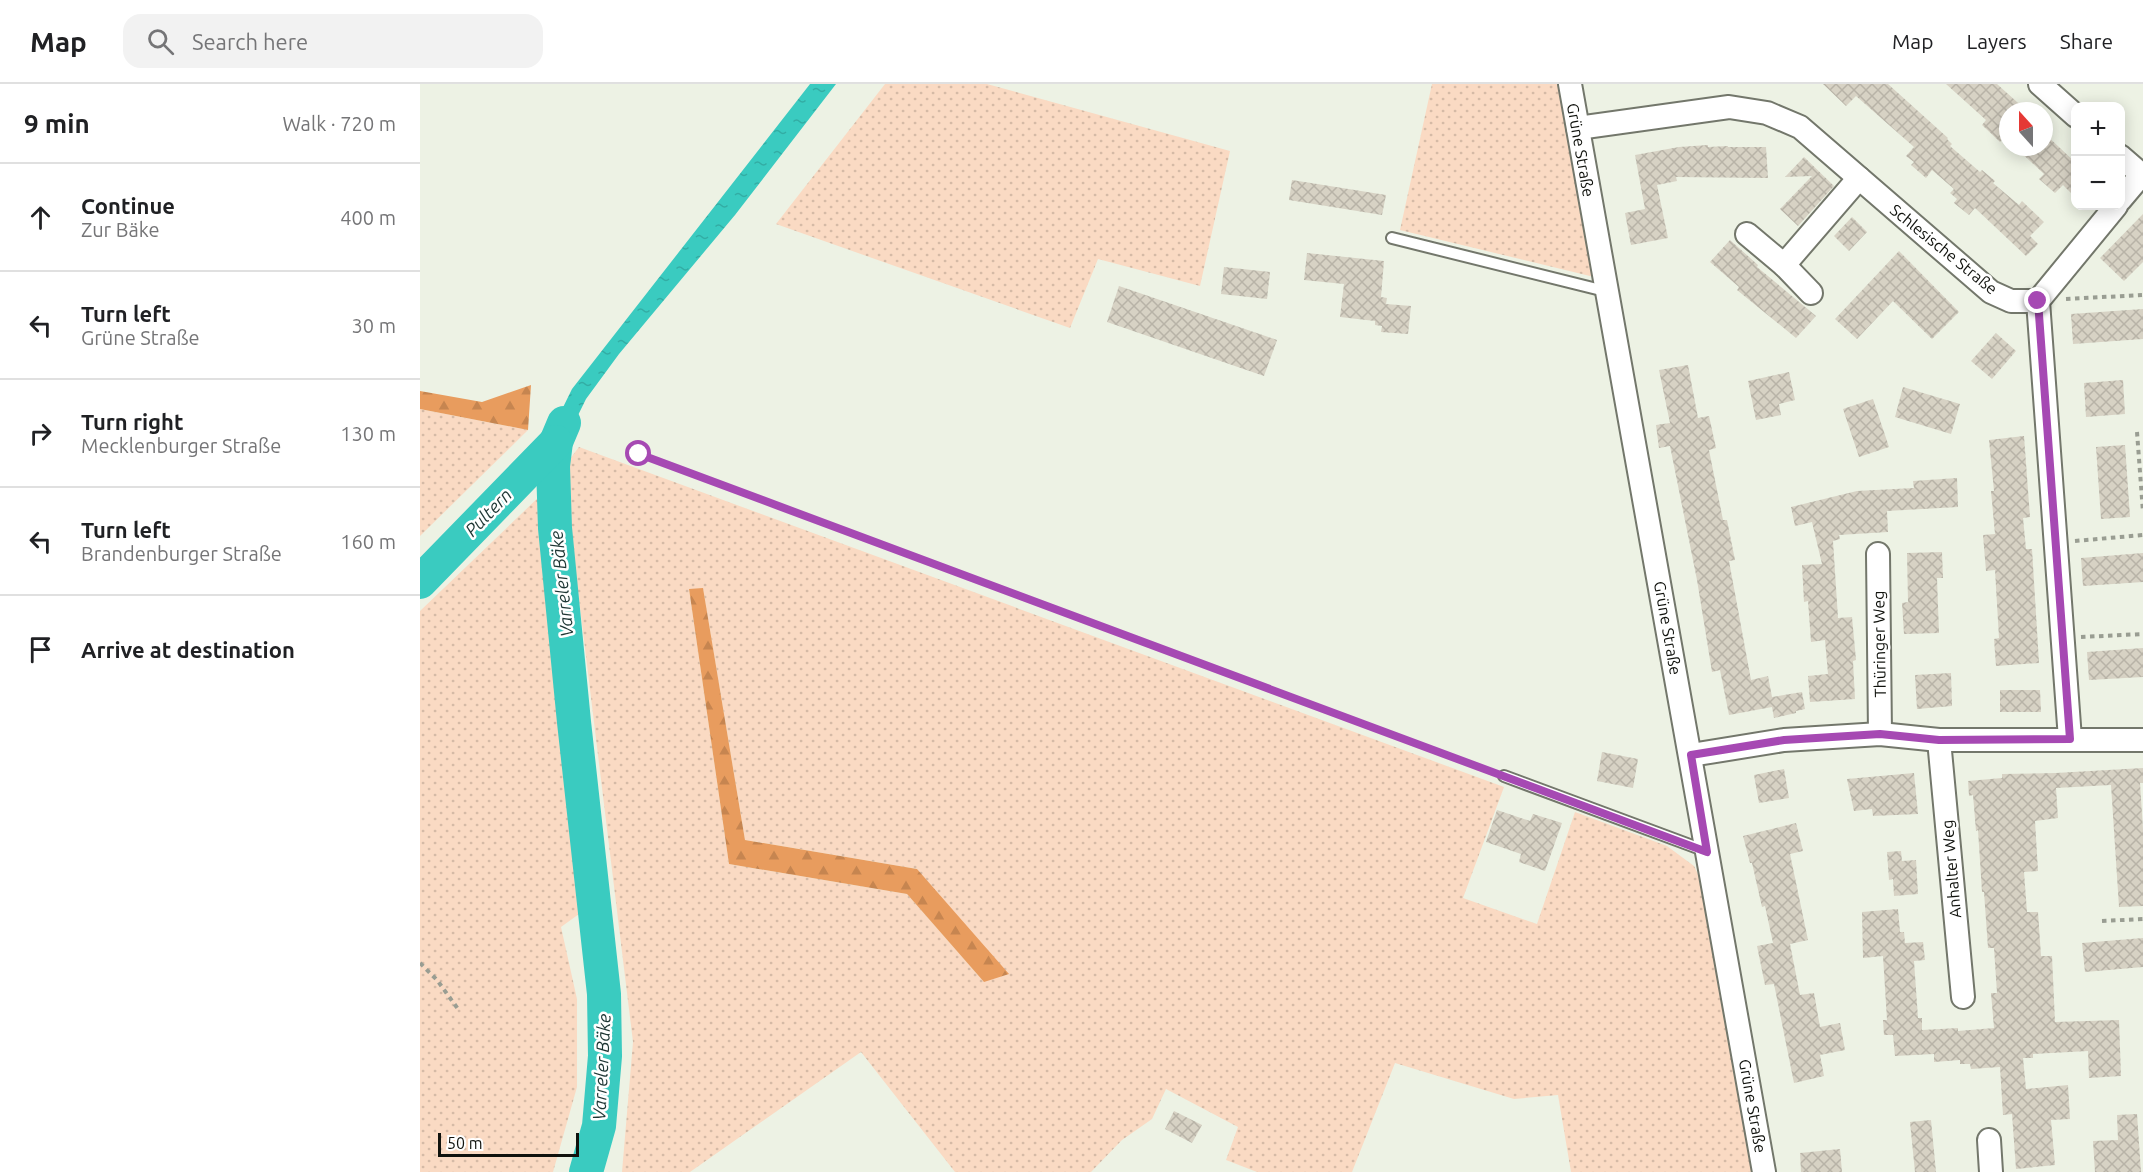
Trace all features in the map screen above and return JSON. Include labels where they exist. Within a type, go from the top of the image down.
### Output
[{"type":"street","name":"Grüne Straße","points":[[1570,84],[1605,291],[1691,755],[1764,1172]]},
{"type":"street","points":[[2040,84],[2071,112]]},
{"type":"street","name":"Schlesische Straße","points":[[1578,128],[1729,107],[1767,113],[1800,127],[1991,292],[2012,301],[2038,301]]},
{"type":"street","points":[[2125,160],[2142,175],[2125,195]]},
{"type":"street","points":[[1784,265],[1859,178]]},
{"type":"street","points":[[2070,739],[2038,301],[2113,210]]},
{"type":"street","points":[[1747,234],[1784,265],[1811,293]]},
{"type":"street","name":"Thüringer Weg","points":[[1878,554],[1880,734]]},
{"type":"street","points":[[1691,755],[1784,740],[1880,734],[1939,740],[2143,740]]},
{"type":"street","name":"Anhalter Weg","points":[[1939,740],[1963,997]]},
{"type":"street","points":[[1989,1140],[1991,1172]]},
{"type":"lane","points":[[1392,238],[1605,291]]},
{"type":"lane","points":[[1504,776],[1707,852]]},
{"type":"path","points":[[2038,301],[2142,295]]},
{"type":"path","points":[[2137,432],[2143,512]]},
{"type":"path","points":[[639,454],[1504,776]]},
{"type":"path","points":[[2055,544],[2143,535]]},
{"type":"path","points":[[2062,638],[2143,634]]},
{"type":"path","points":[[2102,921],[2143,919]]},
{"type":"path","points":[[420,963],[437,980],[458,1010]]},
{"type":"shaded area","points":[[885,84],[987,84],[1230,151],[1200,286],[1098,259],[1070,328],[776,224]]},
{"type":"shaded area","points":[[1432,84],[1559,84],[1594,277],[1400,230]]},
{"type":"shaded area","points":[[420,409],[528,430],[420,536]]},
{"type":"shaded area","points":[[579,447],[1504,787],[1463,898],[1537,924],[1575,812],[1667,846],[1694,866],[1703,884],[1754,1172],[1571,1172],[1558,1095],[1514,1099],[1395,1063],[1352,1172],[1257,1172],[1226,1160],[1238,1127],[1166,1089],[1152,1119],[1122,1140],[1091,1172],[955,1172],[861,1052],[690,1172],[622,1172],[633,1042],[563,468]],"holes":[[[689,589],[703,589],[745,840],[917,869],[984,982],[907,894],[729,864]]]},
{"type":"shaded area","points":[[543,493],[586,909],[561,927],[577,999],[577,1087],[553,1172],[420,1172],[420,611]]},
{"type":"green space","points":[[531,385],[528,430],[420,409],[420,391],[482,402]]},
{"type":"green space","points":[[703,588],[745,840],[917,869],[1009,974],[984,982],[907,894],[729,864],[689,589]]},
{"type":"water","points":[[810,84],[836,84],[735,215],[619,354],[586,399],[553,466],[547,440],[572,389]]},
{"type":"building","points":[[1823,84],[1888,84],[1948,138],[1952,144],[1950,146],[1980,172],[1982,170],[1995,181],[1993,183],[2019,205],[2022,201],[2044,222],[2030,236],[2038,244],[2026,256],[1975,208],[1969,215],[1954,203],[1957,199],[1950,193],[1954,189],[1932,170],[1926,178],[1911,165],[1914,162],[1906,156],[1914,147],[1856,96],[1846,106]]},
{"type":"building","points":[[1946,84],[1997,84],[2017,102],[1999,102],[1999,141],[1982,125],[1986,120]]},
{"type":"building","points":[[2053,141],[2071,158],[2071,193],[2063,185],[2055,193],[2039,179],[2044,174],[2025,156],[2053,156]]},
{"type":"building","points":[[1708,145],[1708,147],[1766,147],[1768,178],[1676,177],[1677,181],[1657,185],[1668,238],[1631,245],[1625,213],[1645,209],[1635,155],[1679,147]]},
{"type":"building","points":[[1804,157],[1834,186],[1798,226],[1780,209],[1812,176],[1785,177]]},
{"type":"building","points":[[1292,180],[1386,195],[1382,215],[1289,200]]},
{"type":"building","points":[[2143,214],[2143,262],[2124,281],[2100,258]]},
{"type":"building","points":[[1852,217],[1867,232],[1849,251],[1834,236]]},
{"type":"building","points":[[1730,240],[1758,265],[1757,267],[1816,316],[1796,338],[1737,290],[1739,287],[1710,262]]},
{"type":"building","points":[[1899,251],[1959,312],[1932,339],[1893,301],[1857,339],[1835,319]]},
{"type":"building","points":[[1307,253],[1384,261],[1381,297],[1387,298],[1386,304],[1411,306],[1408,334],[1381,332],[1382,326],[1375,325],[1375,321],[1340,317],[1344,284],[1304,280]]},
{"type":"building","points":[[1224,267],[1270,272],[1267,299],[1221,294]]},
{"type":"building","points":[[1119,286],[1277,340],[1264,376],[1107,322]]},
{"type":"building","points":[[2143,309],[2143,339],[2073,344],[2071,314]]},
{"type":"building","points":[[1996,333],[2016,351],[1992,379],[1971,361]]},
{"type":"building","points":[[1688,365],[1698,418],[1709,416],[1716,448],[1709,450],[1723,520],[1727,520],[1735,560],[1729,561],[1751,680],[1768,676],[1772,697],[1802,692],[1805,709],[1796,711],[1796,713],[1774,718],[1772,707],[1729,715],[1720,670],[1712,672],[1697,580],[1670,446],[1659,448],[1656,425],[1670,423],[1659,370]]},
{"type":"building","points":[[1789,372],[1795,400],[1779,404],[1781,415],[1756,420],[1748,381]]},
{"type":"building","points":[[2123,380],[2125,414],[2086,417],[2084,383]]},
{"type":"building","points":[[1903,387],[1960,404],[1951,434],[1895,417]]},
{"type":"building","points":[[1873,399],[1889,447],[1859,457],[1843,409]]},
{"type":"building","points":[[2024,436],[2030,517],[2023,518],[2026,549],[2032,549],[2039,663],[1996,666],[1994,639],[1999,638],[1995,570],[1986,571],[1983,535],[1995,534],[1989,440]]},
{"type":"building","points":[[2125,445],[2130,517],[2101,519],[2096,447]]},
{"type":"building","points":[[1957,478],[1958,507],[1887,511],[1888,532],[1839,535],[1840,539],[1833,541],[1838,618],[1852,617],[1856,660],[1853,661],[1855,699],[1810,702],[1808,676],[1828,674],[1825,640],[1811,642],[1808,601],[1804,602],[1802,565],[1822,564],[1812,522],[1795,526],[1791,507],[1857,491],[1914,488],[1913,481]]},
{"type":"building","points":[[1942,552],[1943,578],[1937,578],[1939,633],[1904,634],[1902,603],[1908,602],[1907,553]]},
{"type":"building","points":[[2143,553],[2143,582],[2083,586],[2081,558]]},
{"type":"building","points":[[2143,648],[2143,677],[2089,680],[2087,652]]},
{"type":"building","points":[[1951,673],[1952,706],[1917,709],[1915,675]]},
{"type":"building","points":[[2000,690],[2040,690],[2041,712],[2000,712]]},
{"type":"building","points":[[1602,752],[1638,759],[1633,788],[1597,781]]},
{"type":"building","points":[[2143,768],[2143,783],[2140,783],[2143,829],[2143,906],[2119,907],[2111,785],[2056,788],[2058,818],[2035,821],[2038,871],[2024,872],[2027,912],[2038,912],[2041,956],[2052,956],[2055,1022],[2119,1020],[2121,1076],[2089,1078],[2088,1051],[2033,1054],[2033,1058],[2023,1058],[2026,1089],[2068,1085],[2070,1119],[2051,1120],[2055,1165],[2016,1169],[2012,1114],[2003,1115],[2000,1067],[1971,1069],[1970,1064],[1960,1064],[1960,1060],[1934,1062],[1934,1054],[1895,1056],[1893,1035],[1884,1035],[1883,1020],[1887,1020],[1883,956],[1863,958],[1862,912],[1898,909],[1900,932],[1904,932],[1905,943],[1923,942],[1925,960],[1914,961],[1918,1018],[1922,1018],[1922,1030],[1958,1028],[1958,1031],[1994,1028],[1991,993],[1997,993],[1994,948],[1988,948],[1978,830],[1976,831],[1973,795],[1969,796],[1968,781],[2002,778],[2002,774]]},
{"type":"building","points":[[1784,769],[1789,798],[1759,803],[1754,775]]},
{"type":"building","points":[[1914,773],[1918,814],[1873,816],[1872,809],[1854,811],[1847,779]]},
{"type":"building","points":[[1497,810],[1530,821],[1533,814],[1562,823],[1545,871],[1519,862],[1521,854],[1486,842]]},
{"type":"building","points":[[1796,823],[1803,851],[1790,854],[1808,940],[1790,944],[1800,995],[1814,993],[1820,1027],[1840,1023],[1845,1050],[1820,1055],[1824,1076],[1794,1083],[1774,984],[1765,985],[1757,946],[1773,943],[1765,906],[1762,907],[1743,836]]},
{"type":"building","points":[[1901,851],[1902,861],[1916,860],[1918,894],[1894,896],[1893,879],[1889,880],[1887,852]]},
{"type":"building","points":[[2143,938],[2143,967],[2085,972],[2082,943]]},
{"type":"building","points":[[1174,1111],[1202,1125],[1192,1143],[1165,1129]]},
{"type":"building","points":[[2137,1114],[2141,1172],[2095,1172],[2093,1141],[2118,1140],[2117,1115]]},
{"type":"building","points":[[1931,1120],[1936,1172],[1915,1172],[1910,1122]]},
{"type":"building","points":[[1840,1149],[1842,1172],[1801,1172],[1800,1153]]},
{"type":"waterway","name":"Varreler Bäke","points":[[564,423],[556,442],[553,466],[555,528],[604,994],[605,1056],[599,1126],[586,1172]]},
{"type":"waterway","name":"Pultern","points":[[420,582],[556,442]]},
{"type":"route","points":[[639,454],[1707,852],[1691,755],[1784,740],[1880,734],[1939,740],[2070,739],[2038,301]]}]
